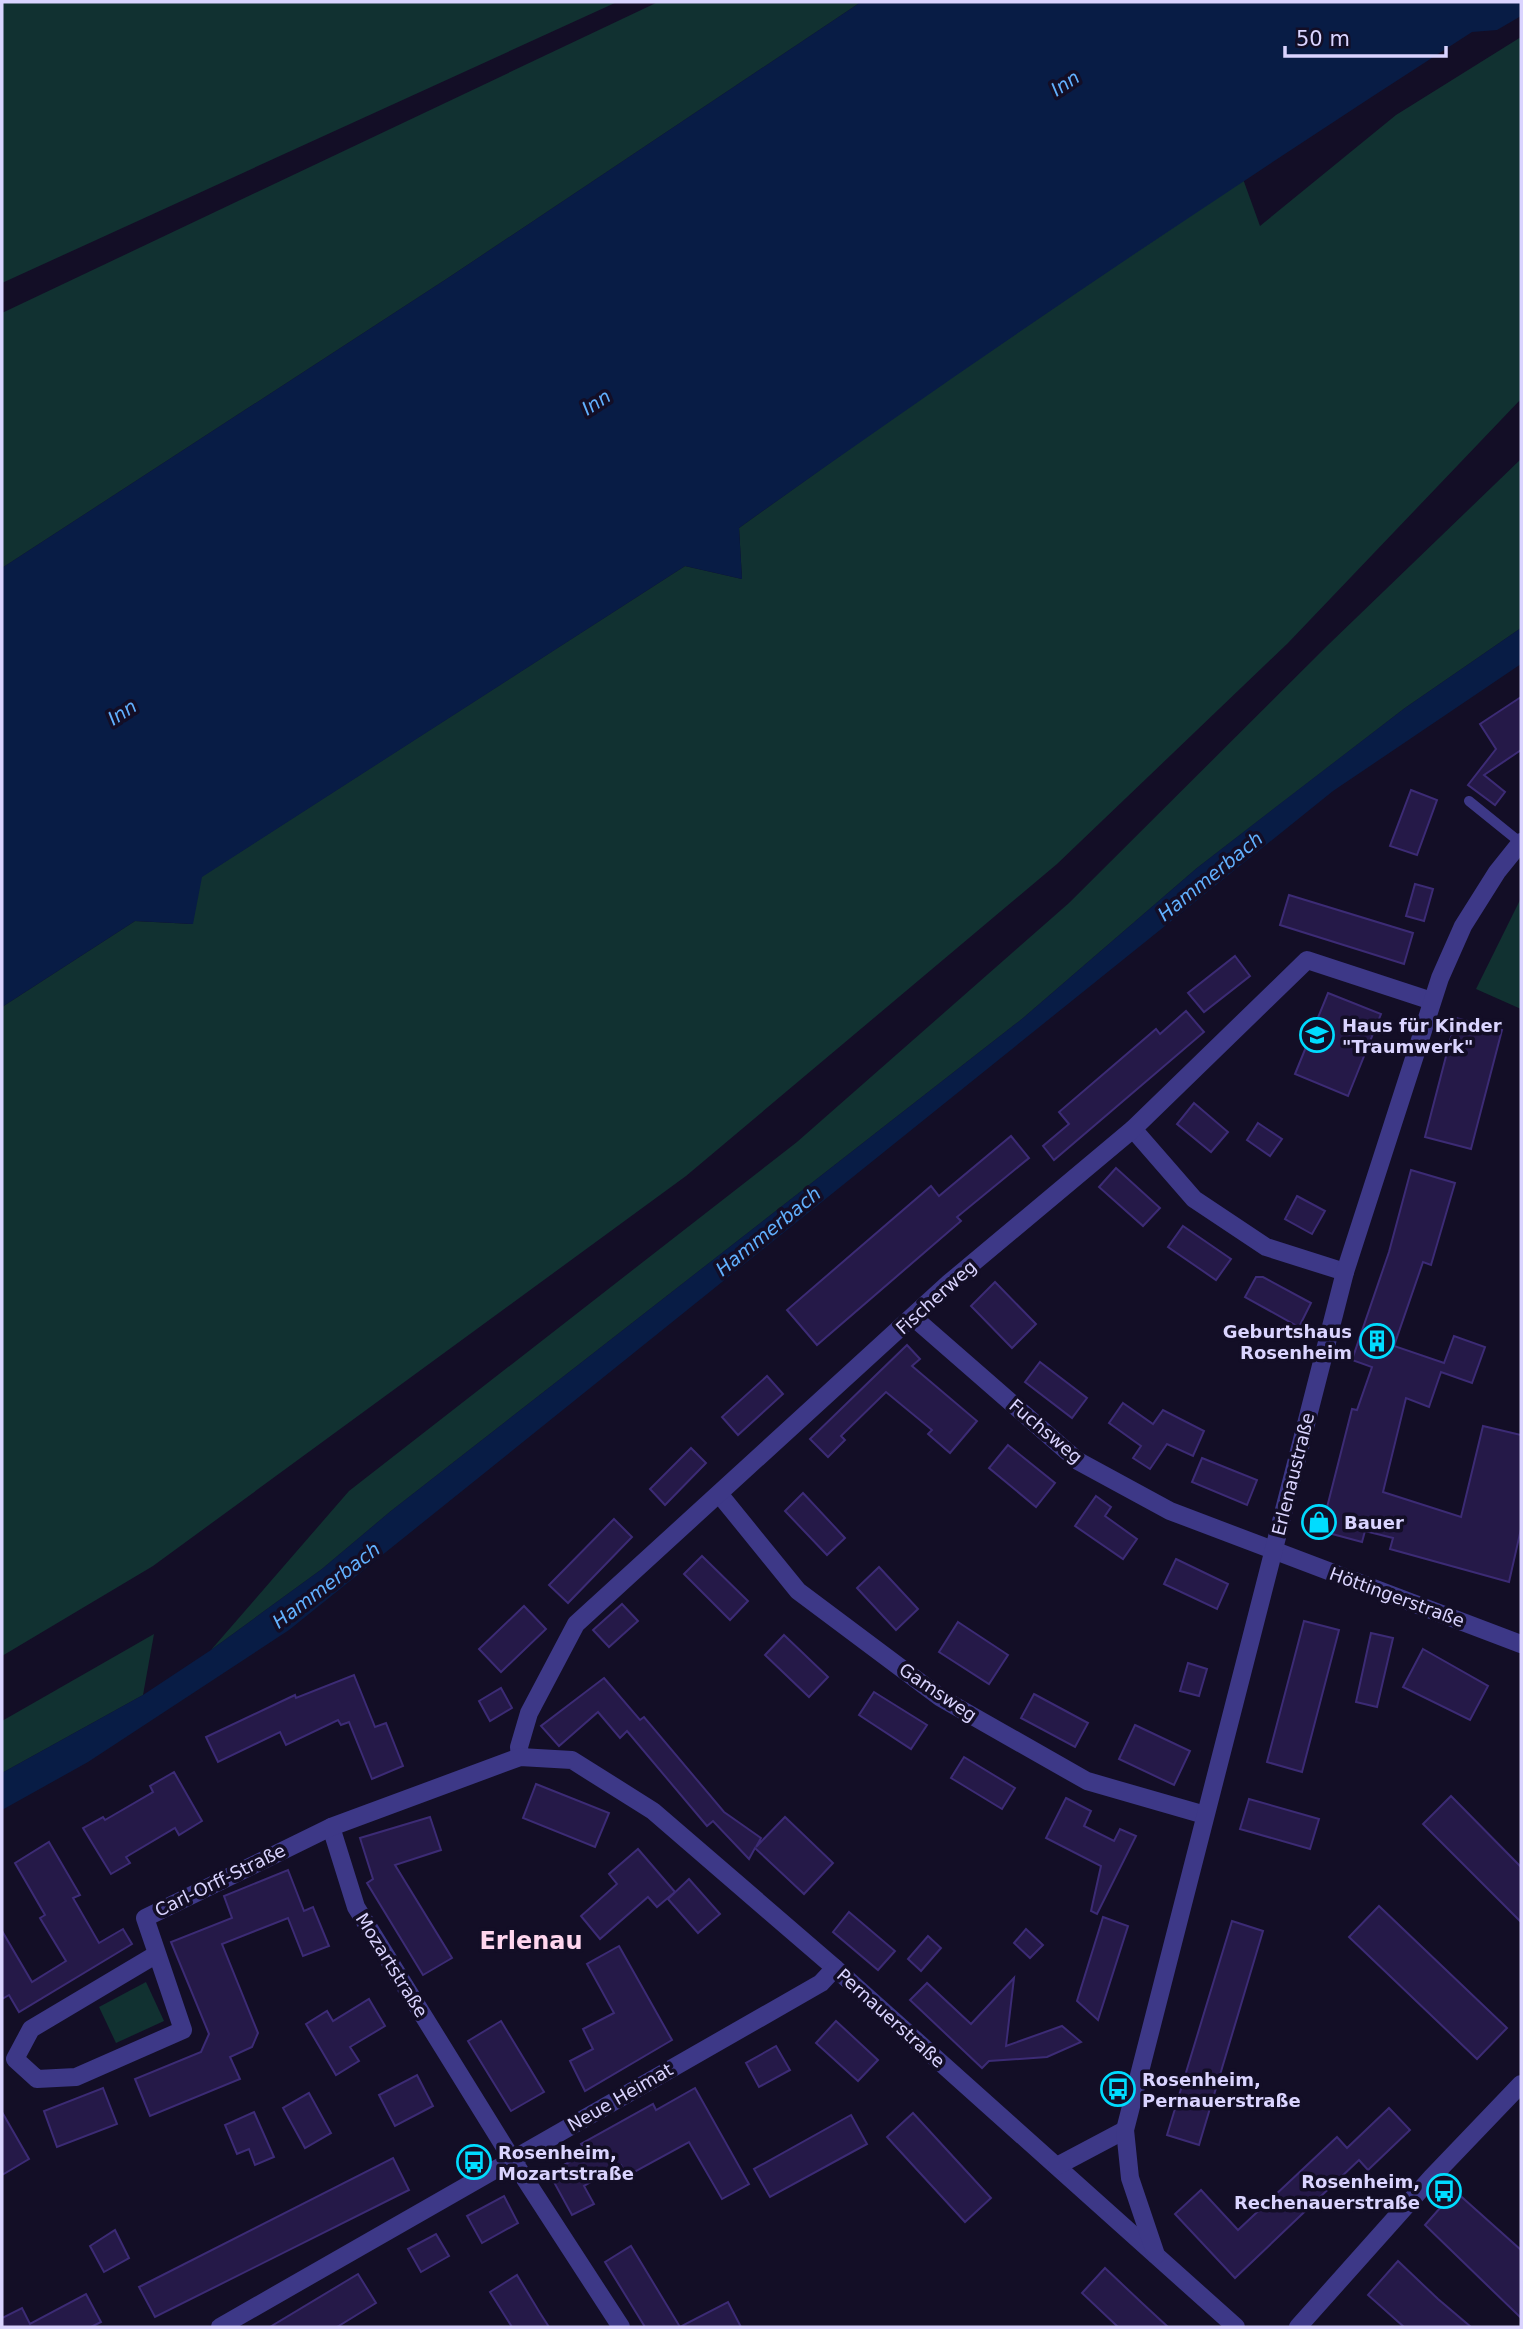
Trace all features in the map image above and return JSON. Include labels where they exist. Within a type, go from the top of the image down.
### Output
[{"type":"street","name":"Erlenaustraße","points":[[1157,2257],[1130,2178],[1125,2130],[1205,1815],[1345,1272],[1432,1001],[1463,926],[1497,872],[1521,842]]},
{"type":"street","name":"Fischerweg","points":[[520,1757],[519,1747],[528,1713],[576,1624],[949,1283],[1133,1129],[1307,960],[1432,1001]]},
{"type":"street","points":[[1133,1129],[1194,1199],[1266,1247],[1345,1272]]},
{"type":"street","name":"Fuchsweg","points":[[913,1317],[1078,1461],[1170,1511],[1273,1551]]},
{"type":"street","name":"Gamsweg","points":[[720,1495],[798,1591],[941,1698],[1087,1782],[1205,1815]]},
{"type":"street","name":"Höttingerstraße","points":[[1273,1551],[1521,1644]]},
{"type":"street","points":[[331,1827],[520,1757]]},
{"type":"street","name":"Pernauerstraße","points":[[520,1757],[572,1760],[653,1811],[835,1968],[1236,2327]]},
{"type":"street","name":"Carl-Orff-Straße","points":[[157,1954],[31,2029],[8,2062],[37,2078],[76,2077],[183,2030],[145,1917],[331,1827]]},
{"type":"street","name":"Mozartstraße","points":[[331,1827],[356,1907],[512,2159],[621,2327]]},
{"type":"street","name":"Neue Heimat","points":[[220,2327],[821,1983],[835,1968]]},
{"type":"street","points":[[1298,2327],[1431,2178],[1521,2084]]},
{"type":"street","points":[[1057,2166],[1125,2130]]},
{"type":"lane","points":[[1469,801],[1521,842]]},
{"type":"green space","points":[[2,2],[617,2],[2,283]]},
{"type":"green space","points":[[658,2],[861,2],[448,278],[2,568],[2,313]]},
{"type":"green space","points":[[1521,37],[1521,399],[1288,643],[1057,864],[686,1176],[153,1566],[2,1656],[2,1007],[135,921],[192,924],[201,877],[685,566],[742,579],[739,528],[908,407],[1243,179],[1260,226],[1396,115]]},
{"type":"green space","points":[[1521,459],[1521,628],[1405,708],[1197,868],[1022,1019],[391,1511],[322,1569],[211,1650],[349,1491],[797,1142],[1069,903],[1328,645]]},
{"type":"green space","points":[[1521,898],[1521,1009],[1476,989]]},
{"type":"green space","points":[[154,1634],[143,1695],[2,1773],[2,1721]]},
{"type":"green space","points":[[146,1982],[164,2021],[116,2043],[99,2007]]},
{"type":"water","name":"Inn","points":[[861,2],[1521,2],[1521,16],[1497,30],[1472,32],[1379,92],[1011,338],[739,528],[742,579],[685,566],[202,877],[193,924],[135,921],[2,1007],[2,568],[448,278]]},
{"type":"water","name":"Hammerbach","points":[[1521,628],[1521,664],[1333,791],[289,1630],[88,1762],[2,1810],[2,1773],[143,1695],[211,1650],[322,1569],[391,1511],[1022,1019],[1197,868],[1405,708]]},
{"type":"building","points":[[1521,697],[1521,750],[1484,775],[1505,792],[1495,805],[1468,785],[1496,749],[1480,724]]},
{"type":"building","points":[[1411,790],[1437,800],[1417,855],[1390,846]]},
{"type":"building","points":[[1415,884],[1433,889],[1424,921],[1406,916]]},
{"type":"building","points":[[1289,895],[1413,933],[1404,964],[1280,925]]},
{"type":"building","points":[[1235,956],[1250,976],[1204,1012],[1188,993]]},
{"type":"building","points":[[1328,993],[1381,1014],[1348,1096],[1295,1074]]},
{"type":"building","points":[[1186,1011],[1204,1032],[1054,1160],[1043,1146],[1069,1124],[1059,1112],[1156,1029],[1160,1034]]},
{"type":"building","points":[[1456,1018],[1502,1030],[1471,1149],[1425,1137]]},
{"type":"building","points":[[1194,1103],[1228,1132],[1211,1152],[1177,1124]]},
{"type":"building","points":[[1258,1123],[1282,1139],[1270,1156],[1247,1140]]},
{"type":"building","points":[[1011,1136],[1029,1158],[957,1217],[961,1221],[817,1345],[787,1310],[931,1186],[939,1196]]},
{"type":"building","points":[[1116,1168],[1160,1208],[1143,1226],[1099,1187]]},
{"type":"building","points":[[1411,1170],[1455,1183],[1431,1265],[1423,1262],[1394,1346],[1444,1363],[1454,1336],[1485,1347],[1472,1383],[1441,1372],[1429,1407],[1406,1398],[1383,1492],[1461,1517],[1483,1426],[1521,1435],[1521,1529],[1509,1582],[1390,1549],[1393,1538],[1365,1531],[1362,1542],[1321,1531],[1352,1409],[1357,1410],[1372,1367],[1352,1360],[1389,1252]]},
{"type":"building","points":[[1297,1196],[1325,1211],[1312,1234],[1285,1219]]},
{"type":"building","points":[[1183,1226],[1231,1259],[1216,1280],[1168,1247]]},
{"type":"building","points":[[1256,1277],[1263,1277],[1311,1303],[1299,1327],[1245,1297]]},
{"type":"building","points":[[995,1282],[1036,1324],[1012,1348],[971,1306]]},
{"type":"building","points":[[907,1345],[920,1359],[912,1366],[977,1421],[950,1453],[928,1434],[932,1430],[886,1392],[841,1436],[845,1440],[828,1457],[810,1439]]},
{"type":"building","points":[[1040,1362],[1087,1398],[1072,1418],[1025,1382]]},
{"type":"building","points":[[767,1376],[783,1394],[738,1435],[722,1417]]},
{"type":"building","points":[[1123,1403],[1153,1424],[1163,1410],[1204,1431],[1193,1456],[1167,1444],[1150,1469],[1133,1458],[1141,1446],[1109,1423]]},
{"type":"building","points":[[1008,1445],[1055,1483],[1036,1507],[989,1468]]},
{"type":"building","points":[[691,1448],[706,1463],[665,1505],[650,1489]]},
{"type":"building","points":[[1202,1458],[1257,1480],[1247,1505],[1192,1482]]},
{"type":"building","points":[[803,1493],[845,1538],[827,1555],[785,1511]]},
{"type":"building","points":[[1096,1496],[1111,1507],[1105,1516],[1137,1539],[1123,1559],[1075,1526]]},
{"type":"building","points":[[614,1519],[632,1537],[568,1603],[549,1585]]},
{"type":"building","points":[[702,1556],[748,1601],[730,1620],[684,1574]]},
{"type":"building","points":[[1176,1559],[1228,1584],[1217,1609],[1164,1584]]},
{"type":"building","points":[[879,1567],[918,1609],[896,1630],[857,1588]]},
{"type":"building","points":[[622,1604],[638,1621],[609,1647],[593,1630]]},
{"type":"building","points":[[524,1606],[546,1629],[501,1672],[479,1649]]},
{"type":"building","points":[[1304,1621],[1339,1630],[1302,1772],[1267,1762]]},
{"type":"building","points":[[958,1622],[1008,1655],[989,1684],[939,1652]]},
{"type":"building","points":[[1371,1633],[1393,1638],[1377,1707],[1356,1702]]},
{"type":"building","points":[[784,1635],[828,1677],[809,1697],[765,1655]]},
{"type":"building","points":[[1423,1649],[1488,1686],[1470,1720],[1403,1687]]},
{"type":"building","points":[[1188,1663],[1207,1669],[1199,1696],[1180,1691]]},
{"type":"building","points":[[354,1675],[375,1727],[386,1723],[403,1766],[372,1779],[349,1722],[341,1725],[338,1720],[286,1745],[280,1732],[218,1762],[206,1737],[295,1695],[296,1698]]},
{"type":"building","points":[[604,1678],[640,1720],[644,1717],[724,1812],[761,1838],[756,1847],[785,1817],[833,1863],[804,1894],[755,1848],[749,1859],[713,1821],[707,1826],[627,1731],[620,1738],[598,1712],[559,1746],[541,1726]]},
{"type":"building","points":[[501,1688],[512,1708],[490,1721],[479,1701]]},
{"type":"building","points":[[874,1692],[927,1725],[911,1749],[859,1715]]},
{"type":"building","points":[[1034,1694],[1088,1723],[1075,1747],[1021,1718]]},
{"type":"building","points":[[1135,1725],[1190,1751],[1174,1785],[1119,1759]]},
{"type":"building","points":[[964,1757],[1015,1788],[1002,1809],[951,1778]]},
{"type":"building","points":[[174,1772],[202,1821],[179,1835],[175,1828],[126,1857],[130,1863],[111,1874],[83,1828],[103,1817],[105,1820],[153,1792],[150,1786]]},
{"type":"building","points":[[536,1784],[609,1813],[595,1847],[523,1818]]},
{"type":"building","points":[[1451,1796],[1521,1867],[1521,1922],[1423,1824]]},
{"type":"building","points":[[1066,1798],[1091,1811],[1084,1826],[1114,1841],[1120,1829],[1136,1836],[1097,1914],[1091,1911],[1101,1866],[1046,1838]]},
{"type":"building","points":[[1249,1799],[1319,1819],[1310,1849],[1240,1829]]},
{"type":"building","points":[[430,1817],[441,1850],[395,1865],[452,1958],[423,1975],[367,1883],[373,1879],[360,1838]]},
{"type":"building","points":[[49,1842],[80,1895],[73,1898],[99,1943],[123,1929],[132,1944],[19,2012],[9,1995],[2,1999],[2,1931],[32,1982],[66,1961],[40,1918],[45,1915],[15,1863]]},
{"type":"building","points":[[638,1849],[675,1892],[657,1907],[648,1897],[600,1939],[581,1916],[617,1884],[609,1874]]},
{"type":"building","points":[[288,1870],[304,1911],[313,1907],[329,1946],[303,1956],[288,1918],[222,1944],[258,2033],[252,2047],[230,2057],[240,2079],[150,2116],[135,2079],[201,2052],[209,2034],[171,1942],[232,1918],[224,1896]]},
{"type":"building","points":[[689,1879],[720,1914],[698,1933],[668,1899]]},
{"type":"building","points":[[1379,1906],[1507,2028],[1477,2059],[1349,1937]]},
{"type":"building","points":[[849,1912],[895,1951],[878,1970],[833,1932]]},
{"type":"building","points":[[1103,1917],[1128,1926],[1098,2020],[1077,2001]]},
{"type":"building","points":[[1232,1921],[1263,1931],[1199,2145],[1167,2135]]},
{"type":"building","points":[[1026,1929],[1043,1945],[1030,1958],[1014,1943]]},
{"type":"building","points":[[928,1936],[941,1948],[921,1971],[908,1959]]},
{"type":"building","points":[[619,1946],[672,2040],[585,2091],[570,2061],[593,2049],[583,2029],[614,2013],[587,1964]]},
{"type":"building","points":[[1014,1978],[1006,2046],[1062,2026],[1081,2042],[1047,2057],[989,2061],[982,2068],[910,2000],[927,1983],[971,2024]]},
{"type":"building","points":[[369,1999],[385,2026],[350,2047],[359,2061],[336,2075],[306,2024],[327,2011],[333,2021]]},
{"type":"building","points":[[501,2021],[544,2092],[511,2111],[468,2041]]},
{"type":"building","points":[[836,2021],[878,2060],[858,2081],[816,2043]]},
{"type":"building","points":[[776,2046],[790,2070],[759,2087],[746,2063]]},
{"type":"building","points":[[417,2075],[433,2106],[395,2126],[379,2095]]},
{"type":"building","points":[[103,2088],[117,2124],[57,2147],[44,2111]]},
{"type":"building","points":[[695,2088],[749,2184],[722,2199],[689,2142],[627,2176],[621,2165],[584,2186],[594,2204],[572,2215],[549,2173],[586,2153],[581,2144],[653,2104],[656,2110]]},
{"type":"building","points":[[309,2093],[331,2133],[305,2148],[283,2108]]},
{"type":"building","points":[[1389,2108],[1410,2130],[1368,2170],[1359,2160],[1235,2278],[1175,2214],[1201,2190],[1238,2230],[1337,2137],[1347,2148]]},
{"type":"building","points":[[2,2112],[29,2159],[2,2175]]},
{"type":"building","points":[[254,2112],[274,2157],[255,2165],[249,2149],[237,2154],[225,2125]]},
{"type":"building","points":[[913,2113],[991,2198],[965,2222],[887,2137]]},
{"type":"building","points":[[851,2115],[867,2144],[770,2197],[754,2169]]},
{"type":"building","points":[[393,2158],[409,2190],[155,2317],[139,2287]]},
{"type":"building","points":[[1455,2191],[1521,2250],[1521,2318],[1425,2225]]},
{"type":"building","points":[[504,2196],[518,2223],[482,2243],[467,2216]]},
{"type":"building","points":[[115,2230],[129,2258],[104,2272],[90,2246]]},
{"type":"building","points":[[436,2234],[449,2256],[421,2272],[408,2249]]},
{"type":"building","points":[[631,2246],[680,2327],[645,2327],[605,2262]]},
{"type":"building","points":[[1398,2261],[1471,2327],[1404,2327],[1368,2295]]},
{"type":"building","points":[[1105,2268],[1168,2327],[1118,2327],[1082,2293]]},
{"type":"building","points":[[358,2274],[376,2303],[337,2327],[270,2327]]},
{"type":"building","points":[[517,2275],[549,2327],[512,2327],[490,2292]]},
{"type":"building","points":[[86,2294],[101,2322],[91,2327],[2,2327],[2,2318],[22,2308],[30,2324]]},
{"type":"building","points":[[728,2302],[741,2327],[680,2327]]},
{"type":"place","name":"Haus für Kinder \"Traumwerk\"","points":[[1317,1035]]},
{"type":"place","name":"Geburtshaus Rosenheim","points":[[1377,1341]]},
{"type":"place","name":"Bauer","points":[[1319,1522]]},
{"type":"place","name":"Rosenheim, Pernauerstraße","points":[[1118,2089]]},
{"type":"place","name":"Rosenheim, Mozartstraße","points":[[474,2162]]},
{"type":"place","name":"Rosenheim, Rechenauerstraße","points":[[1444,2191]]},
{"type":"district","name":"Erlenau","points":[[531,1941]]}]
